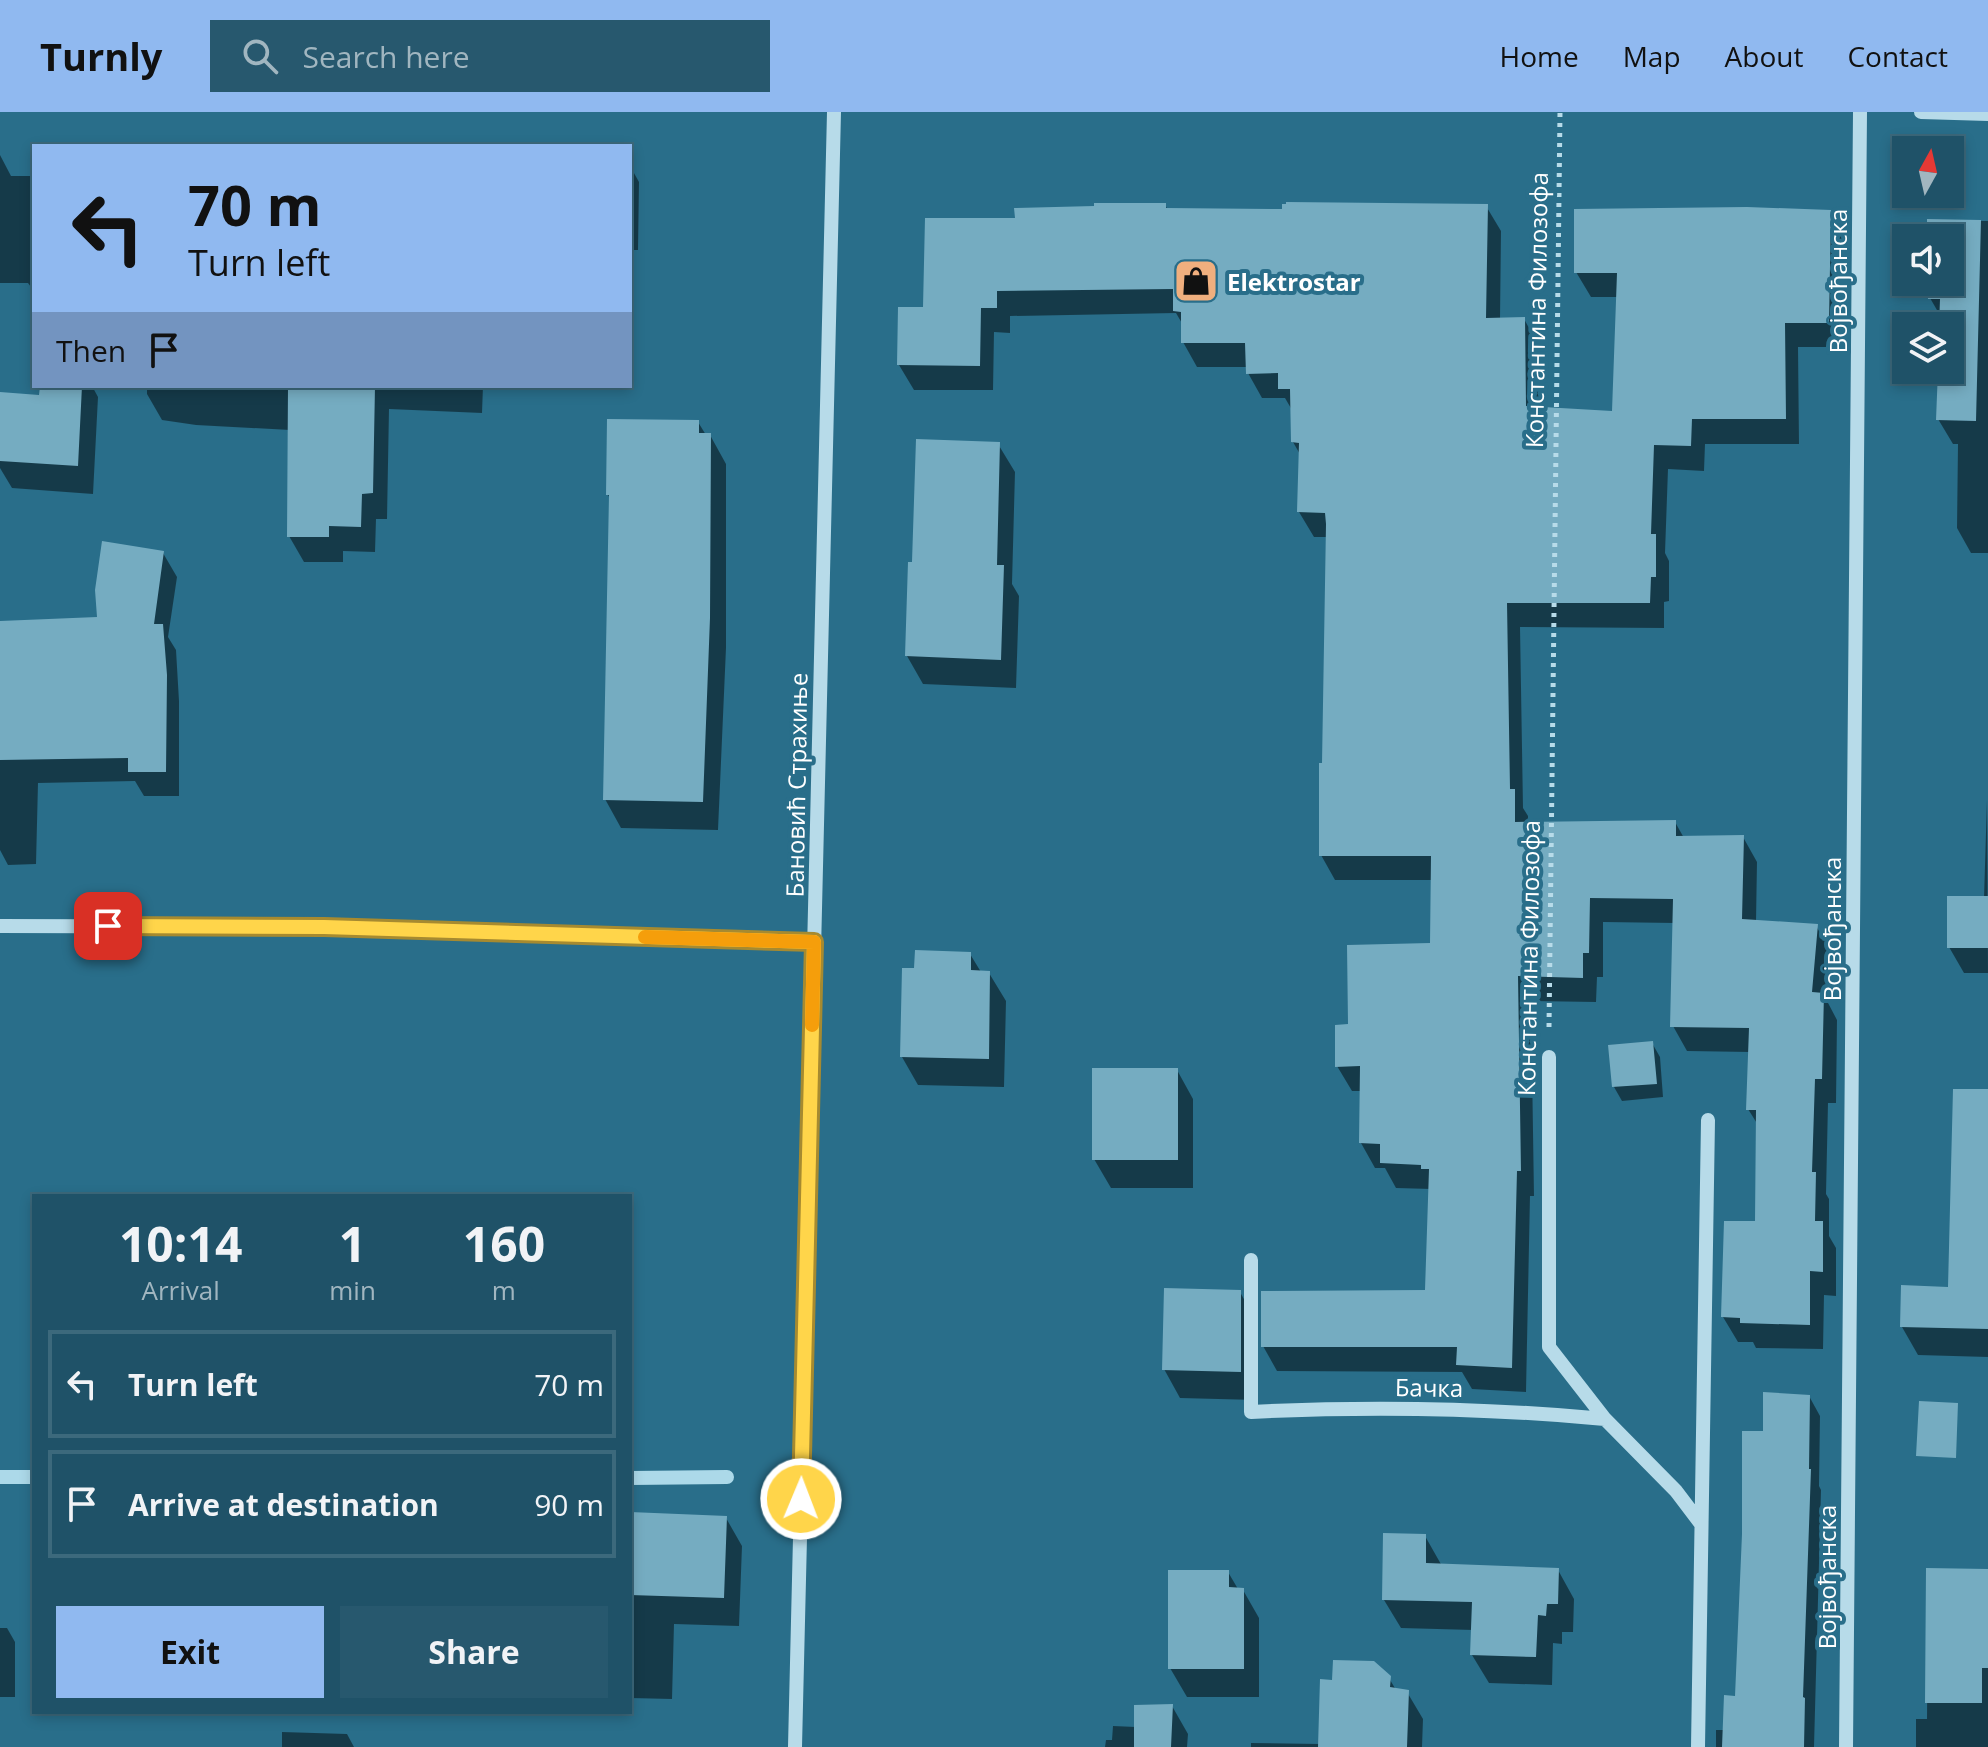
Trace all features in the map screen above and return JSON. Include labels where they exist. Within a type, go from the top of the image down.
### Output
[{"type":"street","name":"Бановић Страхиње","points":[[795,1747],[834,112]]},
{"type":"street","name":"Војвођанска","points":[[1846,1747],[1860,112]]},
{"type":"street","points":[[1921,112],[1988,114]]},
{"type":"street","points":[[0,926],[324,927],[814,942]]},
{"type":"street","name":"Константина Филозофа","points":[[1549,1057],[1549,1347],[1605,1419],[1676,1491],[1702,1525]]},
{"type":"street","points":[[1698,1747],[1708,1120]]},
{"type":"street","name":"Бачка","points":[[1251,1260],[1251,1412],[1446,1408],[1605,1419]]},
{"type":"path","name":"Константина Филозофа","points":[[1549,1057],[1560,112]]},
{"type":"building","points":[[1094,203],[1166,203],[1166,208],[1282,209],[1282,204],[1488,204],[1486,318],[1525,317],[1526,406],[1612,411],[1617,273],[1574,273],[1574,209],[1747,207],[1831,210],[1829,323],[1785,323],[1786,419],[1692,419],[1691,446],[1654,445],[1651,534],[1656,534],[1656,577],[1651,577],[1650,603],[1507,603],[1510,789],[1515,789],[1515,822],[1676,820],[1676,836],[1744,835],[1742,919],[1818,924],[1812,992],[1824,993],[1822,1079],[1815,1079],[1812,1172],[1816,1172],[1815,1221],[1823,1221],[1823,1272],[1810,1271],[1810,1325],[1740,1323],[1740,1318],[1721,1317],[1724,1221],[1755,1221],[1756,1110],[1746,1110],[1749,1028],[1670,1027],[1673,899],[1590,898],[1589,953],[1583,953],[1583,978],[1518,976],[1521,1171],[1517,1171],[1512,1368],[1456,1365],[1457,1347],[1261,1347],[1261,1291],[1425,1290],[1429,1169],[1421,1169],[1421,1165],[1380,1163],[1380,1144],[1359,1143],[1360,1066],[1335,1067],[1335,1025],[1348,1024],[1347,945],[1430,943],[1431,856],[1319,856],[1326,524],[1325,513],[1297,512],[1299,443],[1291,442],[1290,389],[1278,389],[1278,373],[1246,374],[1245,343],[1181,343],[1181,312],[1173,311],[1173,289],[997,291],[997,308],[981,308],[980,366],[897,365],[898,307],[923,307],[925,218],[1015,218],[1014,208],[1094,206]]},
{"type":"building","points":[[1927,219],[1981,220],[1976,421],[1936,420],[1937,384],[1964,384],[1964,312],[1940,312],[1940,299],[1928,299],[1928,296],[1964,296],[1964,224],[1927,224]]},
{"type":"building","points":[[40,388],[82,388],[78,466],[0,461],[0,392],[39,395]]},
{"type":"building","points":[[288,388],[375,388],[373,493],[362,494],[361,527],[329,526],[329,537],[287,537]]},
{"type":"building","points":[[607,419],[699,420],[699,433],[711,433],[710,618],[703,802],[603,800],[609,495],[606,495]]},
{"type":"building","points":[[916,439],[1000,442],[997,565],[1004,565],[1001,660],[905,656]]},
{"type":"building","points":[[102,541],[164,551],[154,624],[163,624],[167,675],[166,772],[128,772],[128,758],[0,760],[0,621],[97,617],[95,590]]},
{"type":"building","points":[[1947,896],[1988,896],[1988,948],[1947,948]]},
{"type":"building","points":[[915,950],[971,952],[971,970],[990,971],[989,1059],[900,1057],[902,968],[914,968]]},
{"type":"building","points":[[1653,1041],[1657,1084],[1612,1087],[1608,1045]]},
{"type":"building","points":[[1092,1068],[1178,1068],[1178,1160],[1092,1160]]},
{"type":"building","points":[[1953,1089],[1988,1089],[1988,1329],[1900,1327],[1901,1285],[1948,1287]]},
{"type":"building","points":[[1164,1288],[1241,1290],[1241,1372],[1162,1370]]},
{"type":"building","points":[[1763,1392],[1810,1395],[1804,1747],[1722,1747],[1724,1695],[1735,1696],[1742,1534],[1742,1431],[1763,1431]]},
{"type":"building","points":[[1919,1401],[1958,1403],[1956,1458],[1916,1456]]},
{"type":"building","points":[[632,1512],[727,1516],[724,1598],[632,1595]]},
{"type":"building","points":[[1383,1533],[1426,1534],[1426,1563],[1559,1568],[1558,1604],[1547,1604],[1546,1616],[1538,1615],[1536,1657],[1470,1655],[1472,1602],[1382,1600]]},
{"type":"building","points":[[1926,1568],[1988,1569],[1988,1668],[1982,1668],[1982,1703],[1925,1703]]},
{"type":"building","points":[[1168,1570],[1229,1570],[1229,1587],[1244,1588],[1244,1669],[1168,1669]]},
{"type":"building","points":[[1333,1660],[1374,1661],[1391,1676],[1390,1687],[1409,1690],[1407,1747],[1318,1747],[1320,1679],[1332,1680]]},
{"type":"building","points":[[1173,1704],[1171,1747],[1134,1747],[1134,1705]]},
{"type":"waterway","points":[[0,1477],[32,1477]]},
{"type":"waterway","points":[[632,1478],[727,1477]]},
{"type":"slow traffic","points":[[645,937],[814,942],[812,1025]]},
{"type":"place","name":"Elektrostar","points":[[1196,281]]},
{"type":"route","points":[[108,926],[324,927],[814,942],[801,1499]]}]
